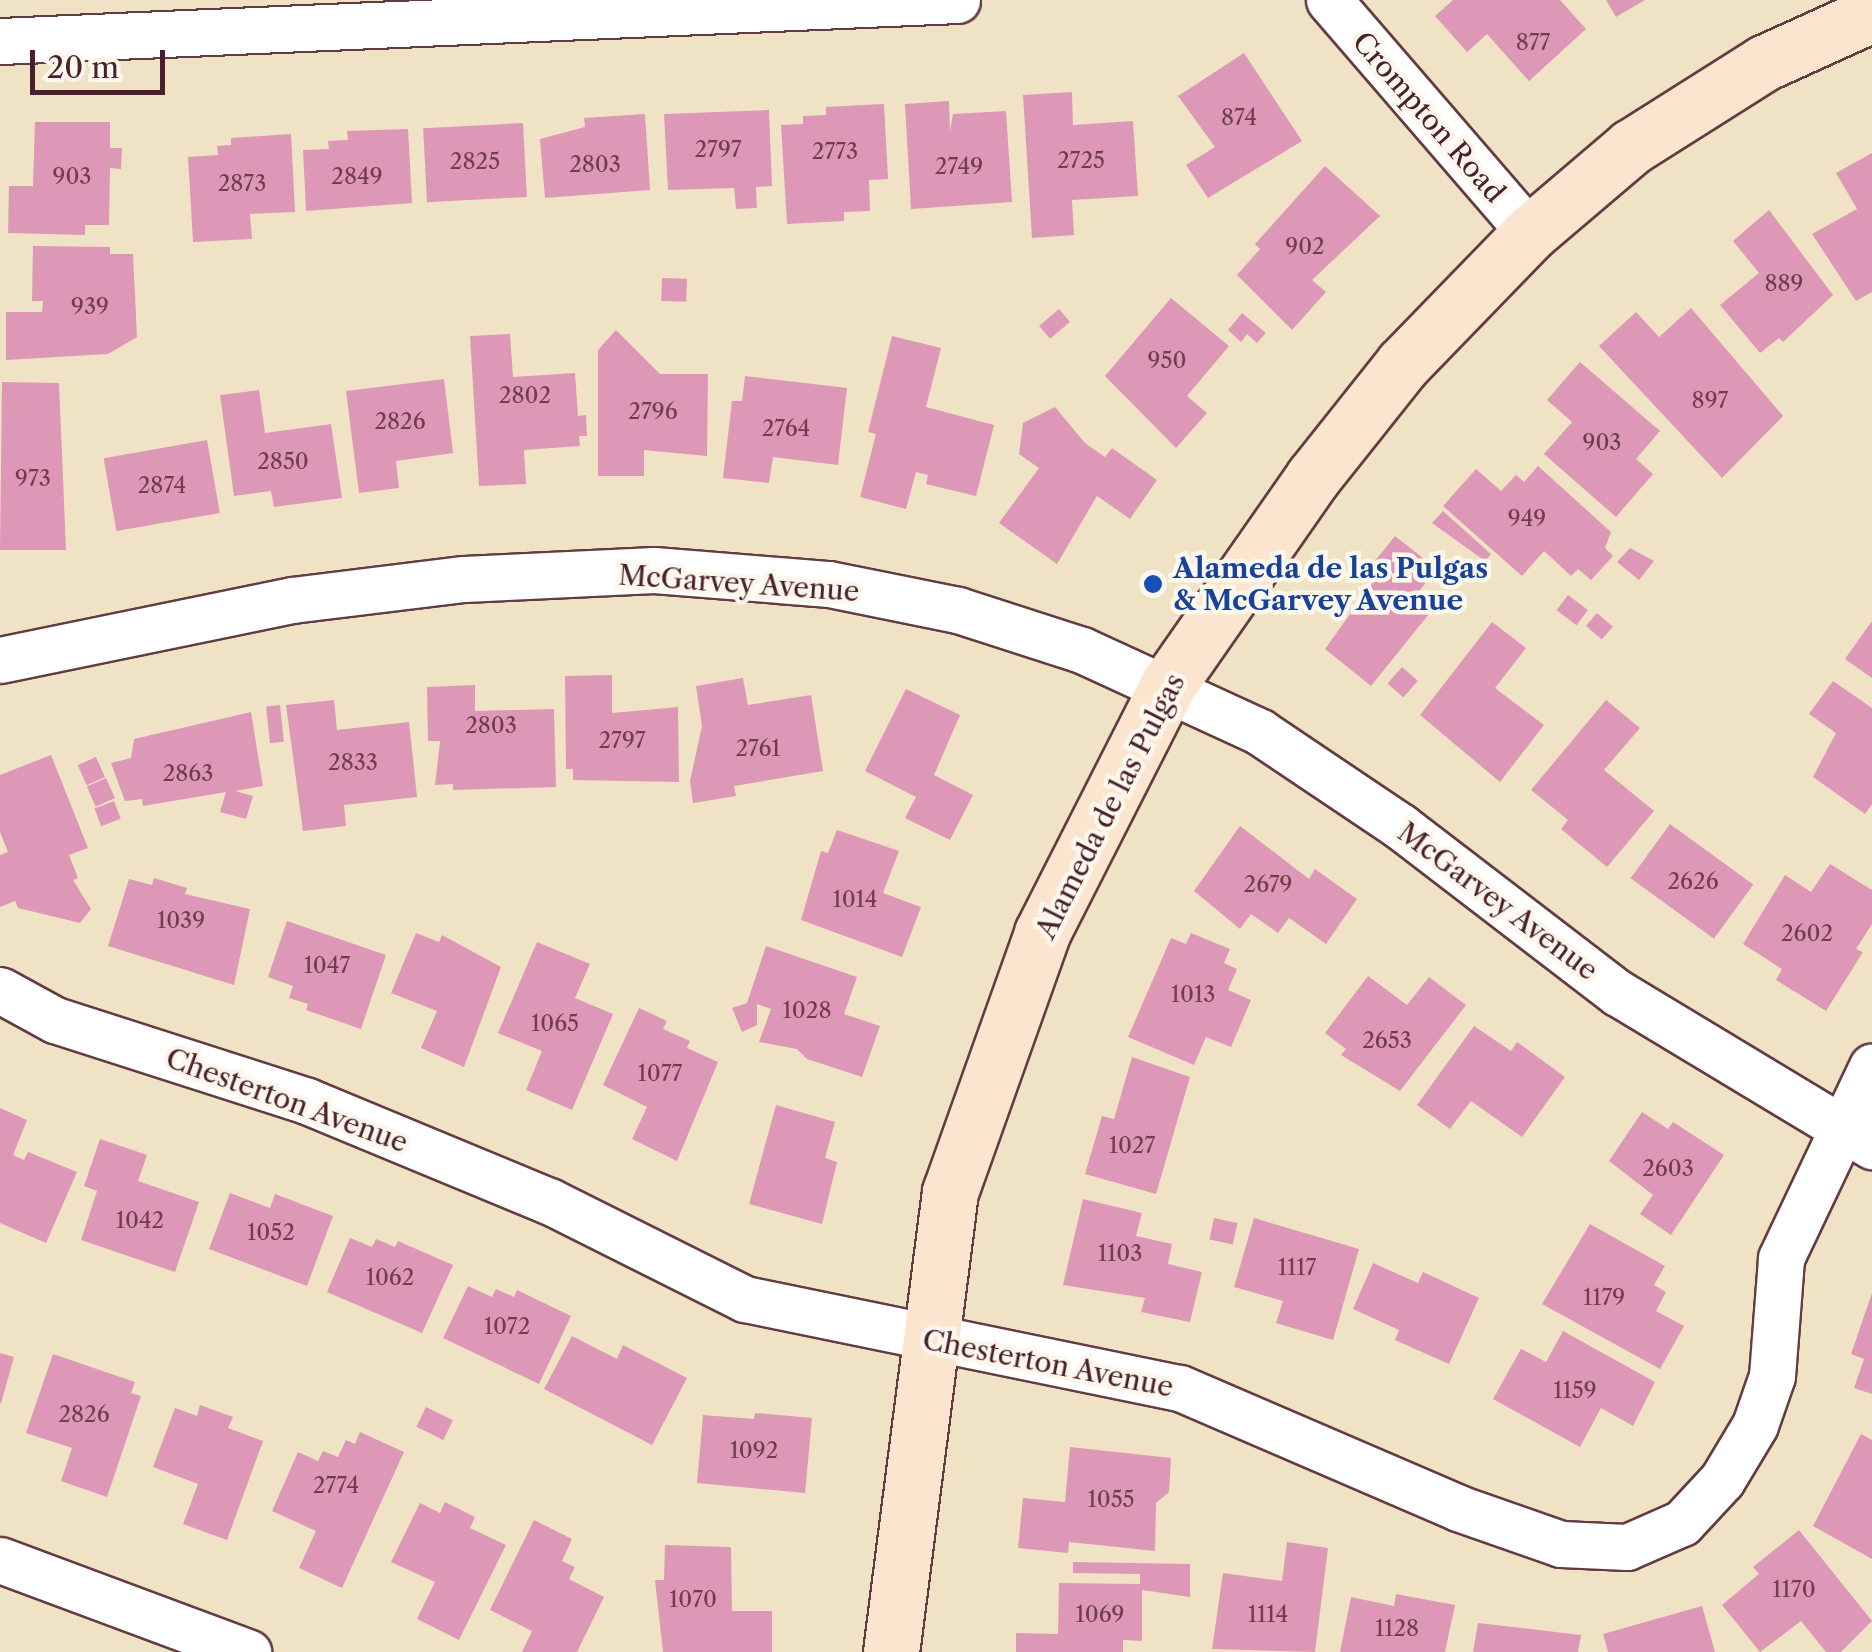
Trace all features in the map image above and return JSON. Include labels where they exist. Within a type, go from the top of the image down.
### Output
[{"type":"main road","name":"Alameda de las Pulgas","points":[[891,1652],[927,1338],[950,1192],[988,1072],[1042,932],[1168,685],[1313,477],[1392,378],[1530,233],[1630,147],[1764,62],[1872,14]]},
{"type":"street","points":[[0,41],[957,0]]},
{"type":"street","name":"Crompton Road","points":[[1329,0],[1530,233]]},
{"type":"street","name":"McGarvey Avenue","points":[[0,660],[292,600],[464,578],[654,570],[829,584],[958,610],[1168,685],[1260,732],[1400,826],[1618,993],[1855,1138]]},
{"type":"street","name":"Chesterton Avenue","points":[[0,990],[54,1020],[306,1101],[514,1186],[745,1299],[1180,1388],[1458,1508],[1561,1544],[1627,1547],[1682,1523],[1722,1480],[1755,1426],[1772,1376],[1781,1258],[1855,1138],[1872,1066]]},
{"type":"street","points":[[0,1560],[248,1652]]},
{"type":"building","points":[[1453,0],[1560,0],[1586,29],[1529,81],[1487,34],[1467,52],[1435,16]]},
{"type":"building","points":[[1606,0],[1645,0],[1616,17]]},
{"type":"building","points":[[1244,53],[1302,141],[1208,198],[1186,165],[1215,147],[1178,96]]},
{"type":"building","points":[[1072,92],[1073,125],[1133,121],[1138,196],[1072,200],[1074,235],[1032,238],[1023,95]]},
{"type":"building","points":[[949,101],[950,131],[953,114],[1006,111],[1012,202],[911,209],[905,104]]},
{"type":"building","points":[[884,104],[888,179],[869,180],[870,211],[844,212],[844,221],[787,224],[781,125],[803,124],[803,116],[826,115],[826,107]]},
{"type":"building","points":[[769,110],[772,186],[756,187],[757,208],[736,209],[734,188],[668,190],[664,114]]},
{"type":"building","points":[[645,114],[650,190],[545,198],[540,139],[585,127],[584,118]]},
{"type":"building","points":[[35,122],[110,122],[110,148],[122,148],[121,169],[110,168],[109,225],[85,225],[85,235],[8,233],[9,186],[33,186]]},
{"type":"building","points":[[523,123],[527,197],[427,202],[423,128]]},
{"type":"building","points":[[408,129],[412,203],[306,211],[303,150],[329,149],[328,141],[348,140],[347,131]]},
{"type":"building","points":[[291,134],[295,212],[250,214],[252,239],[193,242],[188,157],[218,155],[217,146],[231,145],[231,138]]},
{"type":"building","points":[[1872,153],[1872,292],[1856,301],[1812,234],[1857,209],[1836,173]]},
{"type":"building","points":[[1325,166],[1380,216],[1312,280],[1326,292],[1292,330],[1237,275],[1260,249],[1255,244]]},
{"type":"building","points":[[1769,210],[1833,295],[1783,342],[1779,338],[1760,353],[1720,305],[1759,273],[1733,241]]},
{"type":"building","points":[[33,246],[110,247],[110,254],[133,254],[137,337],[108,354],[6,360],[6,312],[42,312],[43,301],[32,301]]},
{"type":"building","points":[[662,278],[687,279],[686,302],[661,301]]},
{"type":"building","points":[[1171,298],[1229,346],[1187,396],[1207,413],[1176,448],[1105,376]]},
{"type":"building","points":[[1691,308],[1783,416],[1722,478],[1599,346],[1636,312],[1659,337]]},
{"type":"building","points":[[1059,309],[1070,322],[1050,339],[1039,326]]},
{"type":"building","points":[[1242,313],[1266,333],[1257,343],[1247,334],[1241,342],[1228,330]]},
{"type":"building","points":[[616,330],[660,374],[708,374],[707,456],[644,450],[644,476],[598,476],[598,350]]},
{"type":"building","points":[[510,334],[513,377],[575,373],[578,416],[586,415],[587,436],[579,436],[580,446],[524,450],[526,484],[479,486],[470,336]]},
{"type":"building","points":[[892,336],[941,348],[926,407],[994,425],[976,496],[926,484],[928,475],[916,472],[906,509],[860,497],[876,434],[868,432]]},
{"type":"building","points":[[1580,362],[1660,431],[1636,459],[1653,474],[1616,517],[1544,454],[1572,422],[1547,400]]},
{"type":"building","points":[[745,376],[847,388],[838,465],[773,457],[769,483],[723,478],[732,401],[742,401]]},
{"type":"building","points":[[444,379],[453,453],[396,461],[399,488],[359,493],[346,391]]},
{"type":"building","points":[[2,382],[59,383],[66,550],[0,550]]},
{"type":"building","points":[[259,390],[265,433],[331,424],[342,498],[274,507],[271,491],[234,496],[220,395]]},
{"type":"building","points":[[1055,407],[1085,443],[1105,457],[1112,448],[1157,480],[1130,519],[1097,496],[1057,564],[999,523],[1039,468],[1019,454],[1023,423]]},
{"type":"building","points":[[207,440],[220,513],[116,531],[104,458]]},
{"type":"building","points":[[1538,466],[1611,532],[1605,548],[1613,556],[1591,580],[1578,569],[1571,576],[1544,551],[1522,576],[1443,506],[1476,469],[1501,491],[1516,475],[1524,482]]},
{"type":"building","points":[[1443,511],[1491,554],[1485,561],[1432,523]]},
{"type":"building","points":[[1395,536],[1437,569],[1412,600],[1429,614],[1371,686],[1325,649],[1376,578],[1367,571]]},
{"type":"building","points":[[1630,548],[1654,561],[1639,580],[1617,562]]},
{"type":"building","points":[[1568,595],[1588,610],[1577,625],[1557,610]]},
{"type":"building","points":[[1597,613],[1613,627],[1602,640],[1586,626]]},
{"type":"building","points":[[1872,621],[1872,678],[1845,659]]},
{"type":"building","points":[[1492,622],[1526,648],[1495,688],[1544,725],[1500,782],[1420,715]]},
{"type":"building","points":[[1402,667],[1418,681],[1403,697],[1388,684]]},
{"type":"building","points":[[612,675],[612,713],[678,707],[679,782],[573,780],[573,769],[566,769],[565,676]]},
{"type":"building","points":[[743,678],[748,705],[811,695],[823,771],[734,786],[736,796],[693,803],[690,781],[702,726],[696,686]]},
{"type":"building","points":[[1833,681],[1872,708],[1872,804],[1865,814],[1813,777],[1836,733],[1809,714]]},
{"type":"building","points":[[475,685],[475,711],[554,709],[556,787],[453,790],[453,784],[435,785],[440,741],[428,741],[427,687]]},
{"type":"building","points":[[906,689],[960,715],[934,775],[973,795],[950,840],[905,818],[916,797],[865,771]]},
{"type":"building","points":[[334,700],[337,730],[409,722],[417,797],[344,805],[346,826],[303,831],[286,705]]},
{"type":"building","points":[[1606,700],[1640,728],[1604,770],[1654,811],[1607,867],[1561,829],[1568,820],[1531,790]]},
{"type":"building","points":[[280,705],[284,742],[270,743],[266,706]]},
{"type":"building","points":[[251,712],[263,786],[235,791],[253,796],[246,819],[220,812],[226,792],[143,806],[142,799],[125,801],[111,763],[131,758],[134,739]]},
{"type":"building","points":[[51,755],[88,848],[69,855],[78,878],[73,880],[91,909],[80,923],[18,908],[15,901],[0,907],[0,855],[8,852],[0,832],[0,775]]},
{"type":"building","points":[[96,757],[105,777],[87,785],[78,765]]},
{"type":"building","points":[[106,778],[115,798],[96,807],[87,787]]},
{"type":"building","points":[[114,801],[121,819],[101,826],[94,809]]},
{"type":"building","points":[[1670,824],[1753,885],[1714,939],[1631,878]]},
{"type":"building","points":[[1240,826],[1309,879],[1315,869],[1357,899],[1326,944],[1289,918],[1278,933],[1251,914],[1240,929],[1194,891]]},
{"type":"building","points":[[837,830],[899,851],[883,893],[921,907],[902,957],[801,920],[821,851],[828,853]]},
{"type":"building","points":[[1830,864],[1872,890],[1872,924],[1856,949],[1863,952],[1826,1011],[1776,980],[1782,969],[1743,944],[1785,875],[1811,892]]},
{"type":"building","points":[[154,878],[187,888],[185,894],[250,909],[234,985],[108,946],[129,879],[152,885]]},
{"type":"building","points":[[287,921],[386,955],[361,1029],[306,1010],[308,1004],[289,998],[293,986],[268,977]]},
{"type":"building","points":[[416,933],[439,942],[442,935],[501,967],[464,1067],[421,1048],[437,1011],[391,993]]},
{"type":"building","points":[[1191,933],[1230,949],[1224,963],[1237,969],[1228,990],[1251,1000],[1231,1047],[1206,1037],[1194,1065],[1128,1037],[1171,938],[1186,944]]},
{"type":"building","points":[[537,942],[590,964],[575,998],[613,1014],[572,1110],[526,1090],[542,1051],[498,1033]]},
{"type":"building","points":[[766,946],[857,977],[844,1014],[880,1026],[862,1077],[807,1059],[797,1049],[759,1042],[771,1009],[757,1004],[757,1025],[742,1032],[732,1008],[747,1003]]},
{"type":"building","points":[[1368,976],[1407,1005],[1429,977],[1466,1005],[1400,1091],[1341,1055],[1346,1049],[1325,1033]]},
{"type":"building","points":[[639,1008],[667,1021],[663,1029],[690,1041],[687,1048],[718,1062],[677,1161],[632,1139],[647,1107],[603,1085]]},
{"type":"building","points":[[1474,1026],[1511,1051],[1517,1042],[1565,1077],[1522,1137],[1471,1101],[1450,1129],[1417,1105]]},
{"type":"building","points":[[1132,1057],[1190,1077],[1156,1194],[1085,1174],[1102,1116],[1114,1119]]},
{"type":"building","points":[[776,1105],[835,1122],[825,1158],[837,1162],[822,1224],[749,1204]]},
{"type":"building","points":[[0,1108],[27,1120],[13,1155],[24,1160],[28,1152],[77,1172],[46,1243],[0,1223]]},
{"type":"building","points":[[1642,1112],[1668,1129],[1673,1122],[1724,1155],[1671,1235],[1640,1214],[1653,1195],[1609,1161]]},
{"type":"building","points":[[100,1139],[147,1155],[138,1181],[199,1202],[175,1272],[81,1240],[97,1191],[84,1186]]},
{"type":"building","points":[[230,1193],[270,1208],[275,1194],[333,1216],[307,1286],[209,1249]]},
{"type":"building","points":[[1083,1199],[1142,1213],[1136,1236],[1172,1244],[1168,1264],[1202,1272],[1190,1322],[1141,1312],[1145,1298],[1063,1285]]},
{"type":"building","points":[[1214,1218],[1237,1223],[1233,1245],[1209,1240]]},
{"type":"building","points":[[1254,1218],[1359,1249],[1333,1340],[1276,1323],[1283,1301],[1234,1287]]},
{"type":"building","points":[[1590,1224],[1665,1266],[1654,1285],[1666,1292],[1656,1311],[1684,1326],[1660,1369],[1542,1304]]},
{"type":"building","points":[[350,1238],[372,1247],[376,1239],[395,1247],[398,1241],[453,1265],[422,1333],[327,1292]]},
{"type":"building","points":[[1373,1263],[1418,1283],[1423,1272],[1479,1298],[1449,1364],[1395,1340],[1399,1330],[1353,1309]]},
{"type":"building","points":[[468,1286],[492,1297],[496,1289],[514,1297],[517,1290],[571,1316],[539,1384],[443,1338]]},
{"type":"building","points":[[1872,1293],[1872,1394],[1854,1388],[1864,1359],[1851,1354]]},
{"type":"building","points":[[1563,1331],[1655,1382],[1633,1426],[1601,1408],[1580,1447],[1493,1399],[1521,1349],[1546,1362]]},
{"type":"building","points":[[572,1336],[617,1359],[623,1345],[687,1378],[652,1445],[544,1389]]},
{"type":"building","points":[[0,1353],[14,1357],[1,1403],[0,1403]]},
{"type":"building","points":[[53,1354],[135,1382],[131,1393],[141,1396],[107,1497],[61,1481],[72,1448],[26,1433]]},
{"type":"building","points":[[200,1405],[233,1417],[228,1428],[263,1441],[227,1540],[183,1524],[198,1484],[153,1467],[175,1408],[197,1416]]},
{"type":"building","points":[[426,1407],[453,1420],[443,1440],[416,1427]]},
{"type":"building","points":[[755,1413],[812,1418],[805,1493],[697,1483],[703,1415],[754,1419]]},
{"type":"building","points":[[360,1432],[404,1452],[342,1588],[299,1568],[316,1531],[272,1511],[298,1452],[318,1461],[323,1451],[338,1457],[346,1440],[355,1444]]},
{"type":"building","points":[[1861,1434],[1872,1440],[1872,1559],[1813,1526]]},
{"type":"building","points":[[1070,1447],[1171,1458],[1169,1492],[1156,1503],[1155,1551],[1069,1542],[1068,1553],[1018,1548],[1023,1498],[1065,1502]]},
{"type":"building","points":[[445,1502],[475,1517],[470,1528],[506,1545],[459,1640],[417,1619],[435,1582],[391,1562],[420,1503],[440,1513]]},
{"type":"building","points":[[534,1520],[572,1539],[562,1561],[575,1567],[569,1579],[604,1597],[577,1652],[522,1652],[532,1631],[490,1610]]},
{"type":"building","points":[[1799,1530],[1872,1621],[1841,1652],[1826,1652],[1801,1621],[1760,1652],[1722,1605],[1759,1574],[1753,1567]]},
{"type":"building","points":[[1287,1542],[1328,1548],[1315,1652],[1212,1649],[1223,1573],[1282,1581]]},
{"type":"building","points":[[665,1545],[731,1547],[732,1611],[772,1611],[772,1652],[663,1652],[655,1580],[664,1580]]},
{"type":"building","points":[[1073,1562],[1190,1564],[1190,1597],[1142,1590],[1142,1641],[1123,1640],[1123,1652],[1016,1652],[1016,1633],[1058,1634],[1059,1583],[1140,1584],[1140,1574],[1073,1573]]},
{"type":"building","points":[[1396,1594],[1455,1605],[1445,1652],[1340,1652],[1351,1597],[1394,1606]]},
{"type":"building","points":[[1702,1606],[1715,1652],[1608,1652],[1603,1634]]},
{"type":"building","points":[[1478,1623],[1581,1635],[1578,1652],[1473,1652]]},
{"type":"place","name":"Alameda de las Pulgas & McGarvey Avenue","points":[[1153,584]]}]
